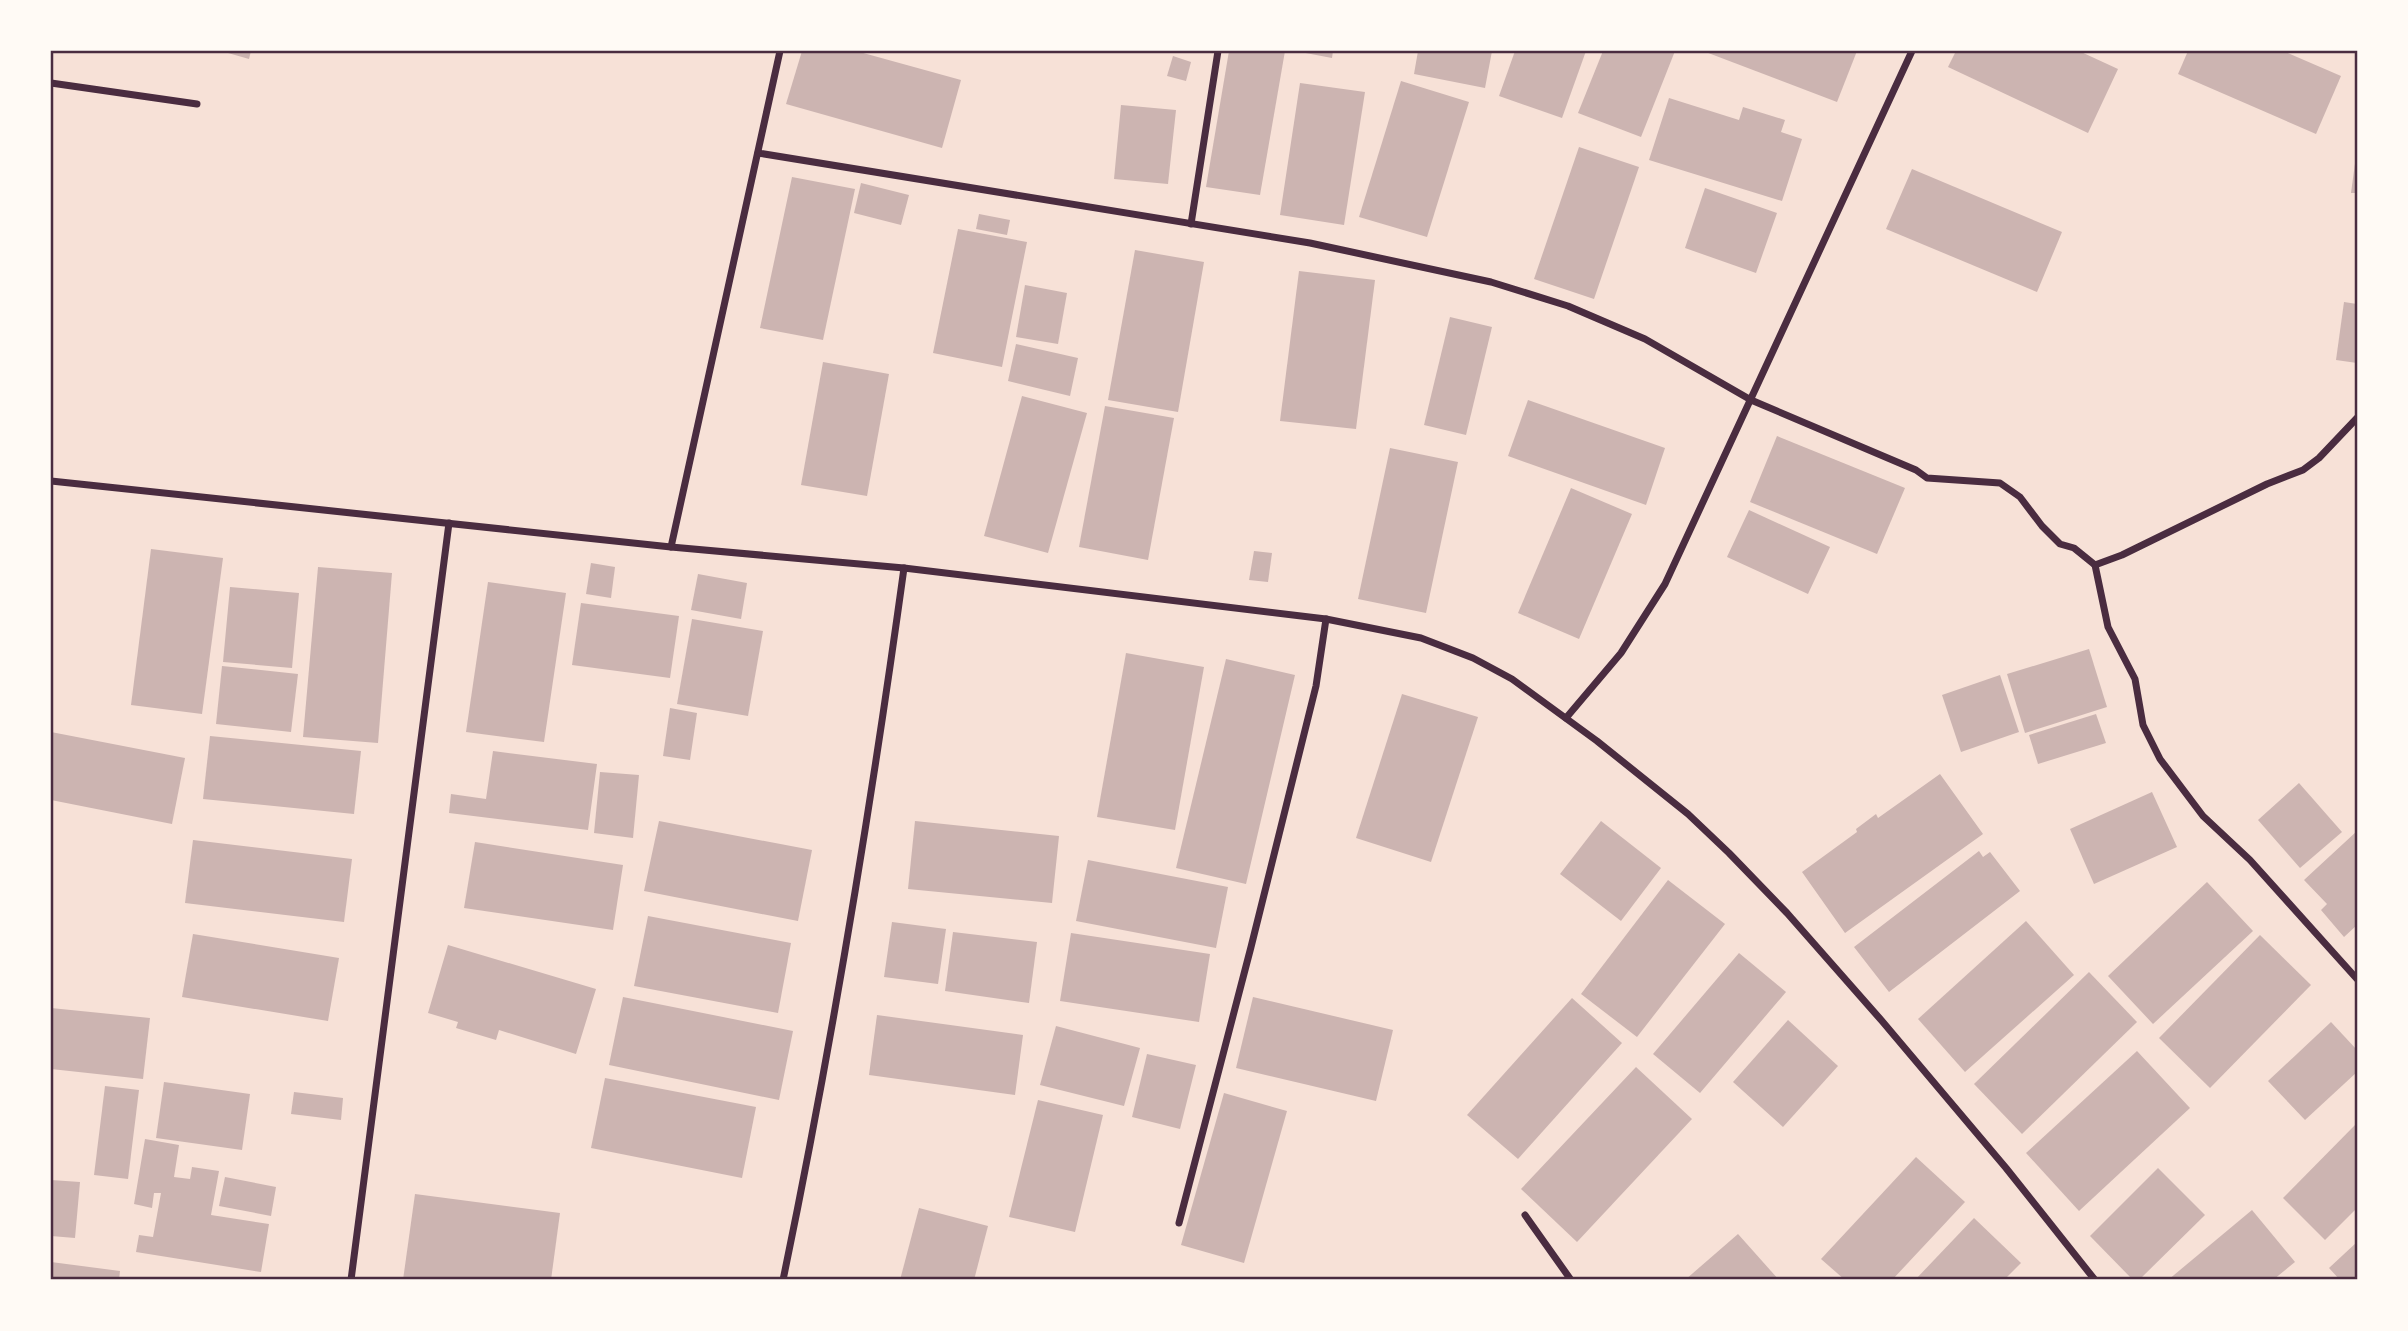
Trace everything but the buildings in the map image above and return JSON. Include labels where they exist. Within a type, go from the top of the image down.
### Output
[{"type":"street","points":[[671,547],[780,51]]},
{"type":"street","points":[[1191,224],[1218,51]]},
{"type":"street","points":[[1566,718],[1621,653],[1644,621],[1665,584],[1912,51]]},
{"type":"street","points":[[51,83],[197,104]]},
{"type":"street","points":[[758,153],[1310,243],[1491,282],[1568,306],[1645,339],[1751,400],[1916,470],[1927,478],[2000,483],[2020,497],[2060,544],[2074,548],[2095,565],[2108,627],[2135,678],[2143,725],[2160,759],[2203,817],[2250,860],[2357,979]]},
{"type":"street","points":[[2095,565],[2122,555],[2267,484],[2303,470],[2319,458],[2357,418]]},
{"type":"street","points":[[51,481],[671,547],[904,568],[1326,619],[1421,638],[1473,658],[1512,679],[1566,718],[1688,814],[1787,913],[1989,1147],[2095,1280]]},
{"type":"street","points":[[351,1280],[449,523]]},
{"type":"street","points":[[783,1280],[828,1059],[872,796],[904,568]]},
{"type":"street","points":[[1179,1223],[1316,687],[1326,619]]},
{"type":"street","points":[[1525,1215],[1571,1280]]}]
